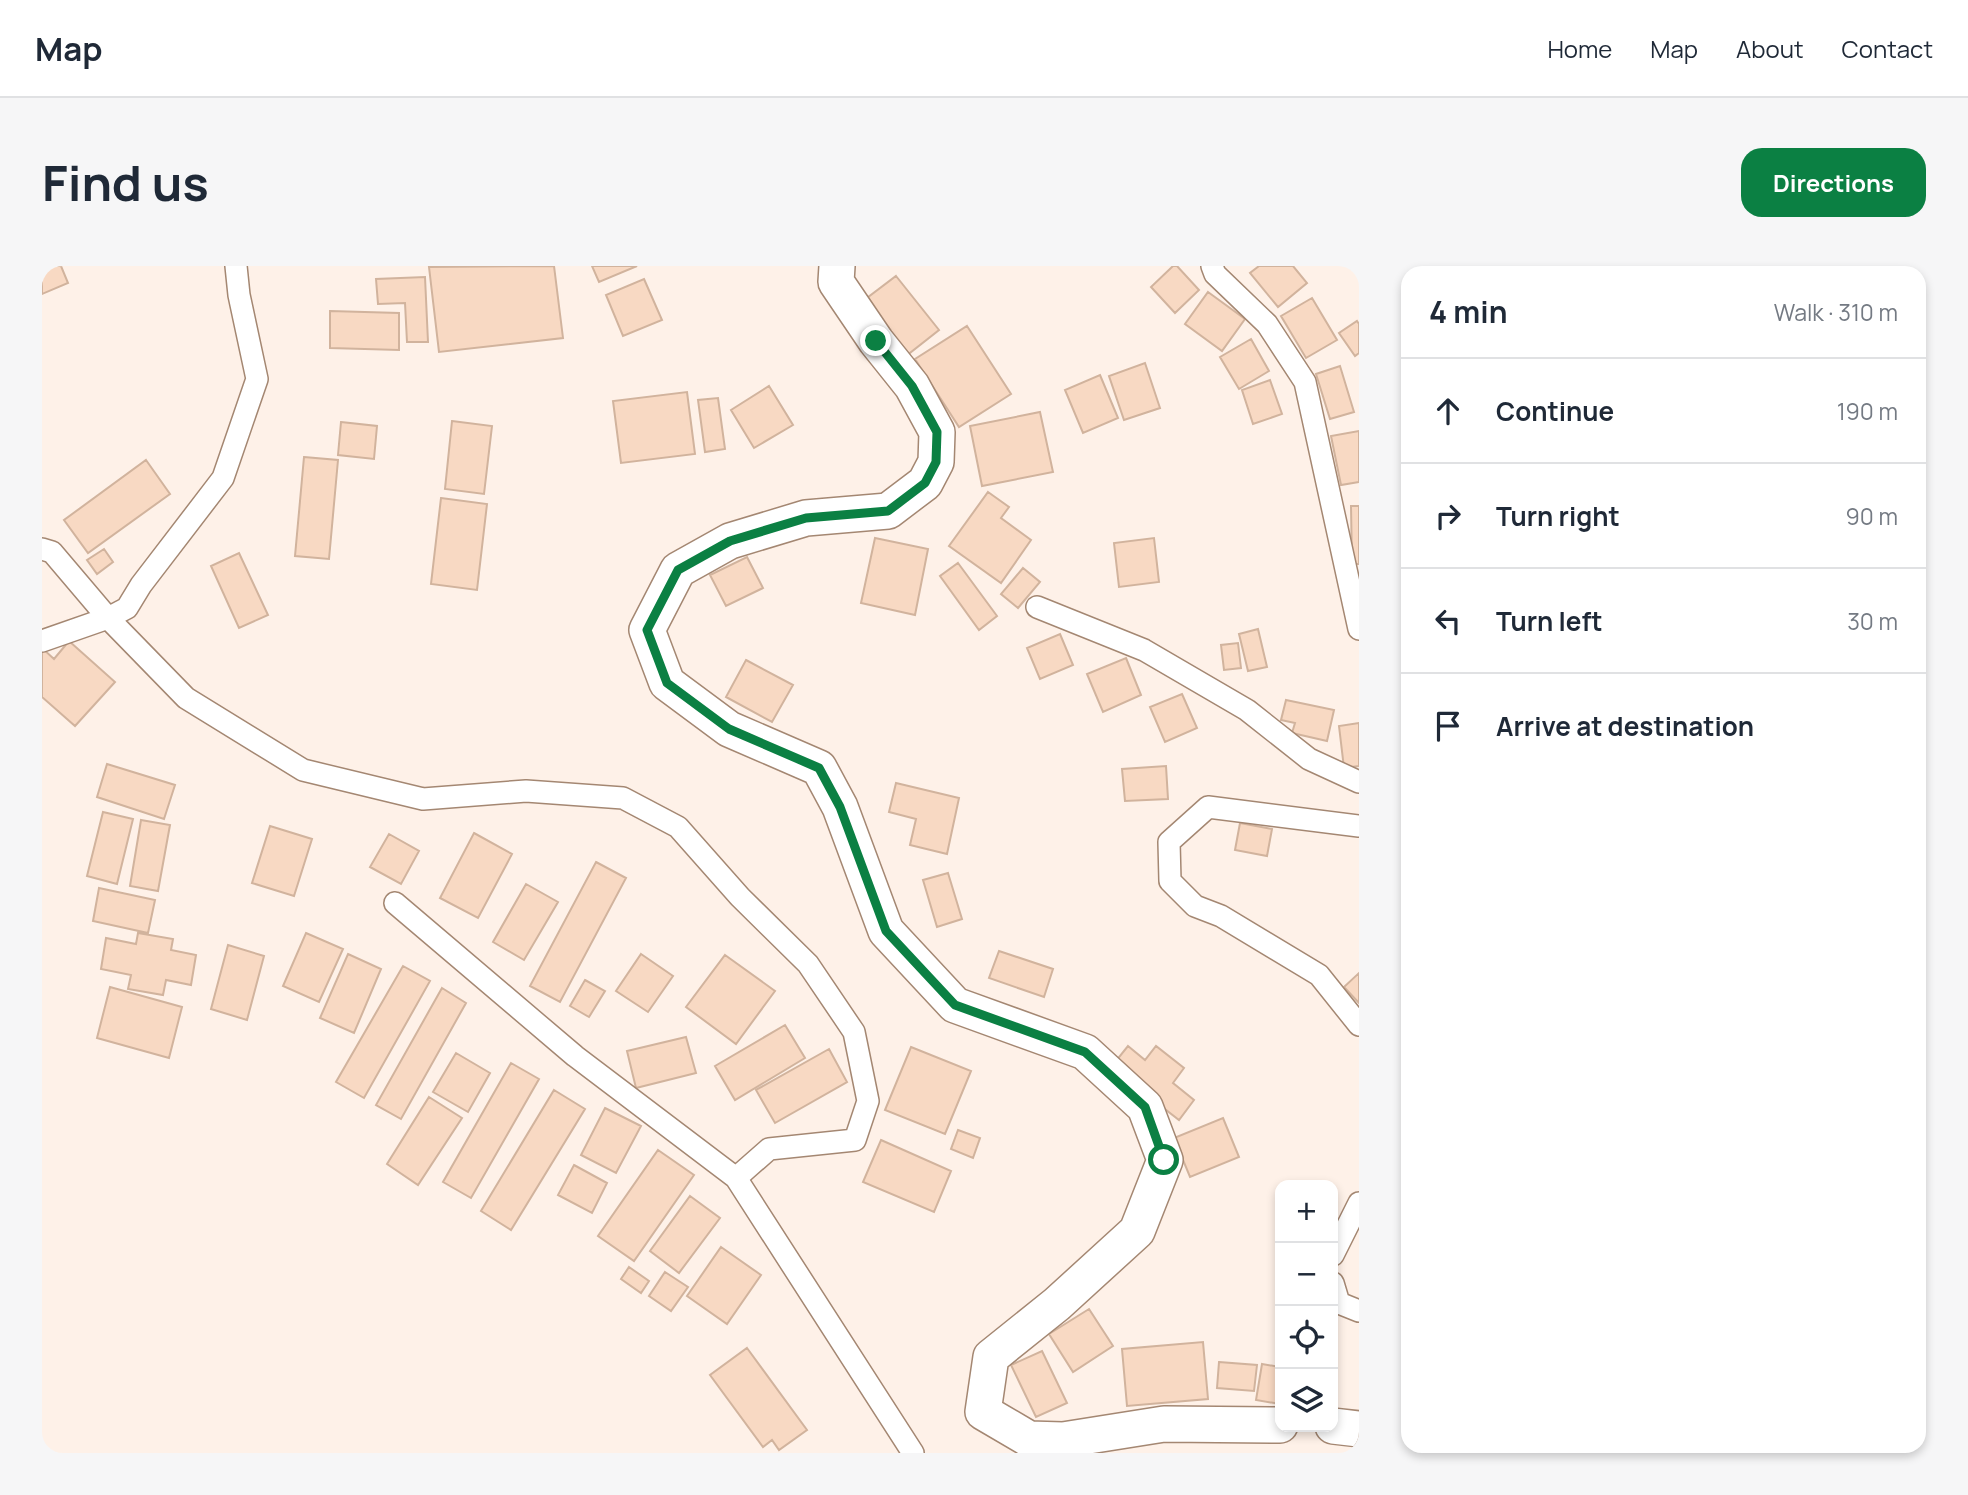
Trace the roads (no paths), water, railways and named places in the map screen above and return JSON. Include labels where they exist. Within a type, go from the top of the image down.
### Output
[{"type":"main road","points":[[836,266],[836,282],[876,341],[912,386],[937,432],[936,462],[925,483],[888,511],[806,518],[730,541],[678,570],[647,630],[667,683],[729,729],[819,768],[840,807],[886,931],[955,1005],[1085,1052],[1145,1107],[1164,1160],[1137,1231],[1057,1304],[992,1357],[983,1412],[1029,1439],[1063,1440],[1164,1424],[1275,1425]]},
{"type":"main road","points":[[1338,1427],[1359,1429]]},
{"type":"street","points":[[42,641],[108,618],[127,608],[141,585],[223,478],[257,379],[239,295],[236,266]]},
{"type":"street","points":[[1212,266],[1215,274],[1267,324],[1305,382],[1359,629]]},
{"type":"street","points":[[42,549],[52,552],[108,618],[186,698],[303,770],[424,799],[526,791],[623,798],[678,827],[740,897],[816,975],[855,1031],[869,1101],[855,1140],[769,1149],[736,1178]]},
{"type":"street","points":[[1037,607],[1144,650],[1247,710],[1309,760],[1359,782]]},
{"type":"street","points":[[1359,826],[1208,807],[1170,842],[1170,881],[1195,906],[1221,916],[1319,975],[1359,1025]]},
{"type":"street","points":[[395,903],[575,1056],[736,1178],[913,1453]]},
{"type":"street","points":[[1338,1245],[1359,1203]]},
{"type":"street","points":[[1338,1300],[1339,1303],[1359,1311]]}]
